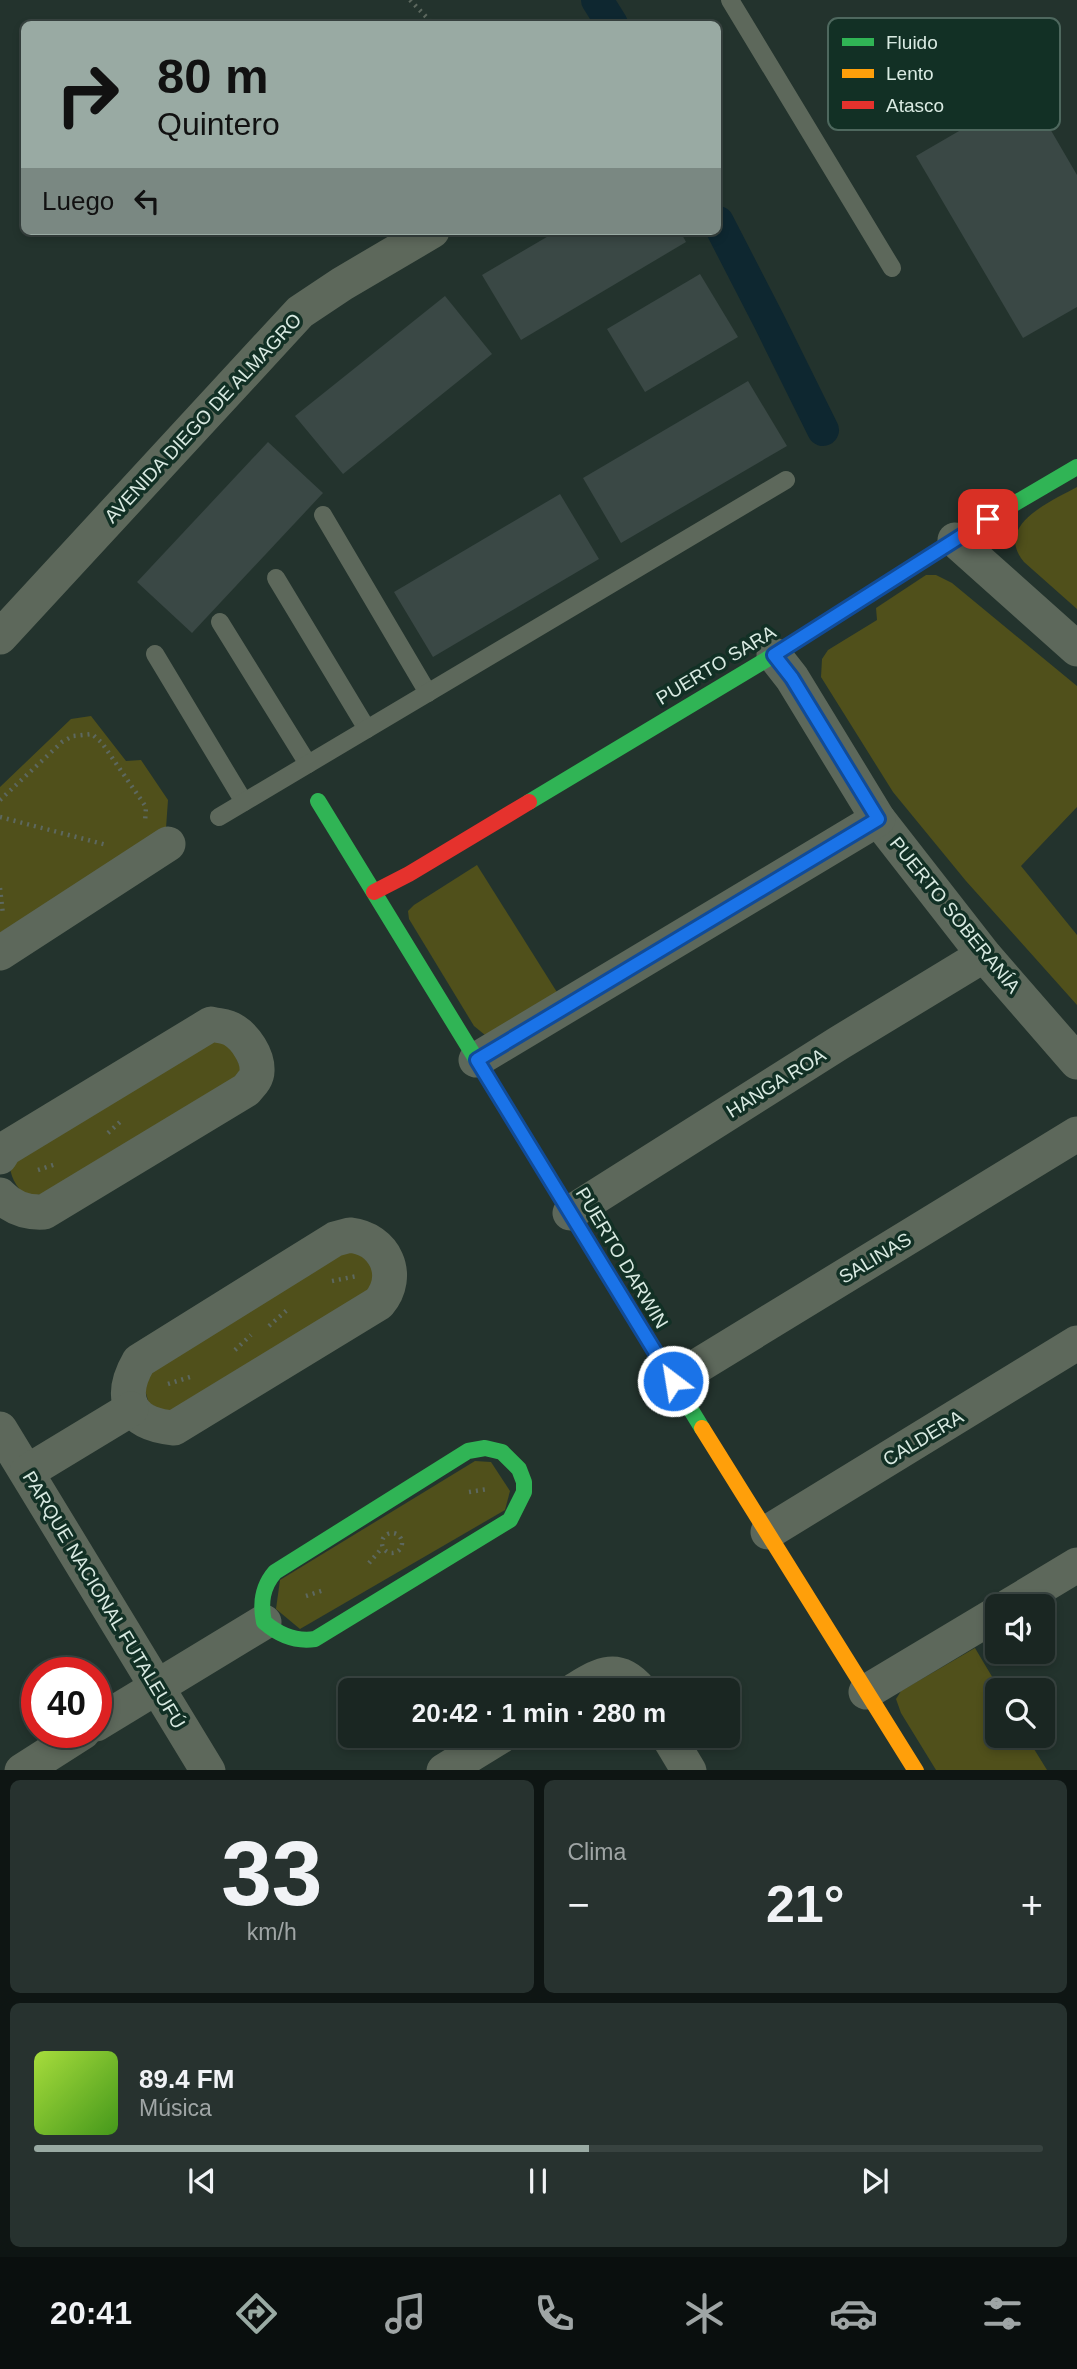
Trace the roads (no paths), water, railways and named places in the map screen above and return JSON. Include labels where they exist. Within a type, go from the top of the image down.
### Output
[{"type":"street","name":"AVENIDA DIEGO DE ALMAGRO","points":[[0,637],[300,312],[425,235]]},
{"type":"street","name":"PUERTO SARA","points":[[374,892],[409,874],[774,655],[954,540],[1077,467]]},
{"type":"street","points":[[954,540],[1077,649]]},
{"type":"street","name":"PUERTO SOBERANÍA","points":[[774,655],[792,678],[878,819],[984,955],[1077,1062]]},
{"type":"street","name":"PUERTO DARWIN","points":[[308,781],[673,1381],[916,1770]]},
{"type":"street","points":[[477,1060],[878,819]]},
{"type":"street","points":[[0,953],[153,844]]},
{"type":"street","name":"HANGA ROA","points":[[570,1213],[984,955]]},
{"type":"street","points":[[0,1157],[5,1149],[211,1024],[231,1028],[247,1042],[254,1057],[257,1071],[254,1081],[246,1090],[44,1212],[31,1213],[19,1209],[0,1195]]},
{"type":"street","name":"SALINAS","points":[[673,1381],[1077,1135]]},
{"type":"street","points":[[350,1235],[363,1236],[375,1244],[390,1270],[388,1293],[379,1303],[174,1428],[150,1424],[129,1403],[132,1372],[139,1361],[335,1239],[350,1235]]},
{"type":"street","name":"CALDERA","points":[[768,1532],[1077,1343]]},
{"type":"street","points":[[27,1472],[129,1403]]},
{"type":"street","name":"PARQUE NACIONAL FUTALEUFÚ","points":[[0,1429],[208,1770]]},
{"type":"street","points":[[485,1448],[502,1452],[519,1469],[524,1482],[524,1492],[510,1520],[315,1639],[302,1642],[286,1637],[263,1616],[260,1601],[265,1586],[275,1572],[468,1451],[485,1448]]},
{"type":"street","points":[[1029,1594],[1077,1565]]},
{"type":"street","points":[[112,1714],[263,1616]]},
{"type":"street","points":[[866,1692],[985,1621]]},
{"type":"street","points":[[594,1678],[601,1674],[627,1678]]},
{"type":"street","points":[[22,1770],[57,1748]]},
{"type":"street","points":[[444,1770],[481,1748]]},
{"type":"street","points":[[675,1748],[689,1770]]},
{"type":"lane","points":[[730,0],[892,268]]},
{"type":"lane","points":[[219,817],[244,802],[308,781],[367,729],[786,480]]},
{"type":"lane","points":[[323,515],[428,693]]},
{"type":"lane","points":[[276,578],[367,729]]},
{"type":"lane","points":[[220,622],[308,781]]},
{"type":"lane","points":[[155,654],[244,802]]},
{"type":"waterway","points":[[597,0],[610,21]]},
{"type":"waterway","points":[[721,228],[823,430]]}]
